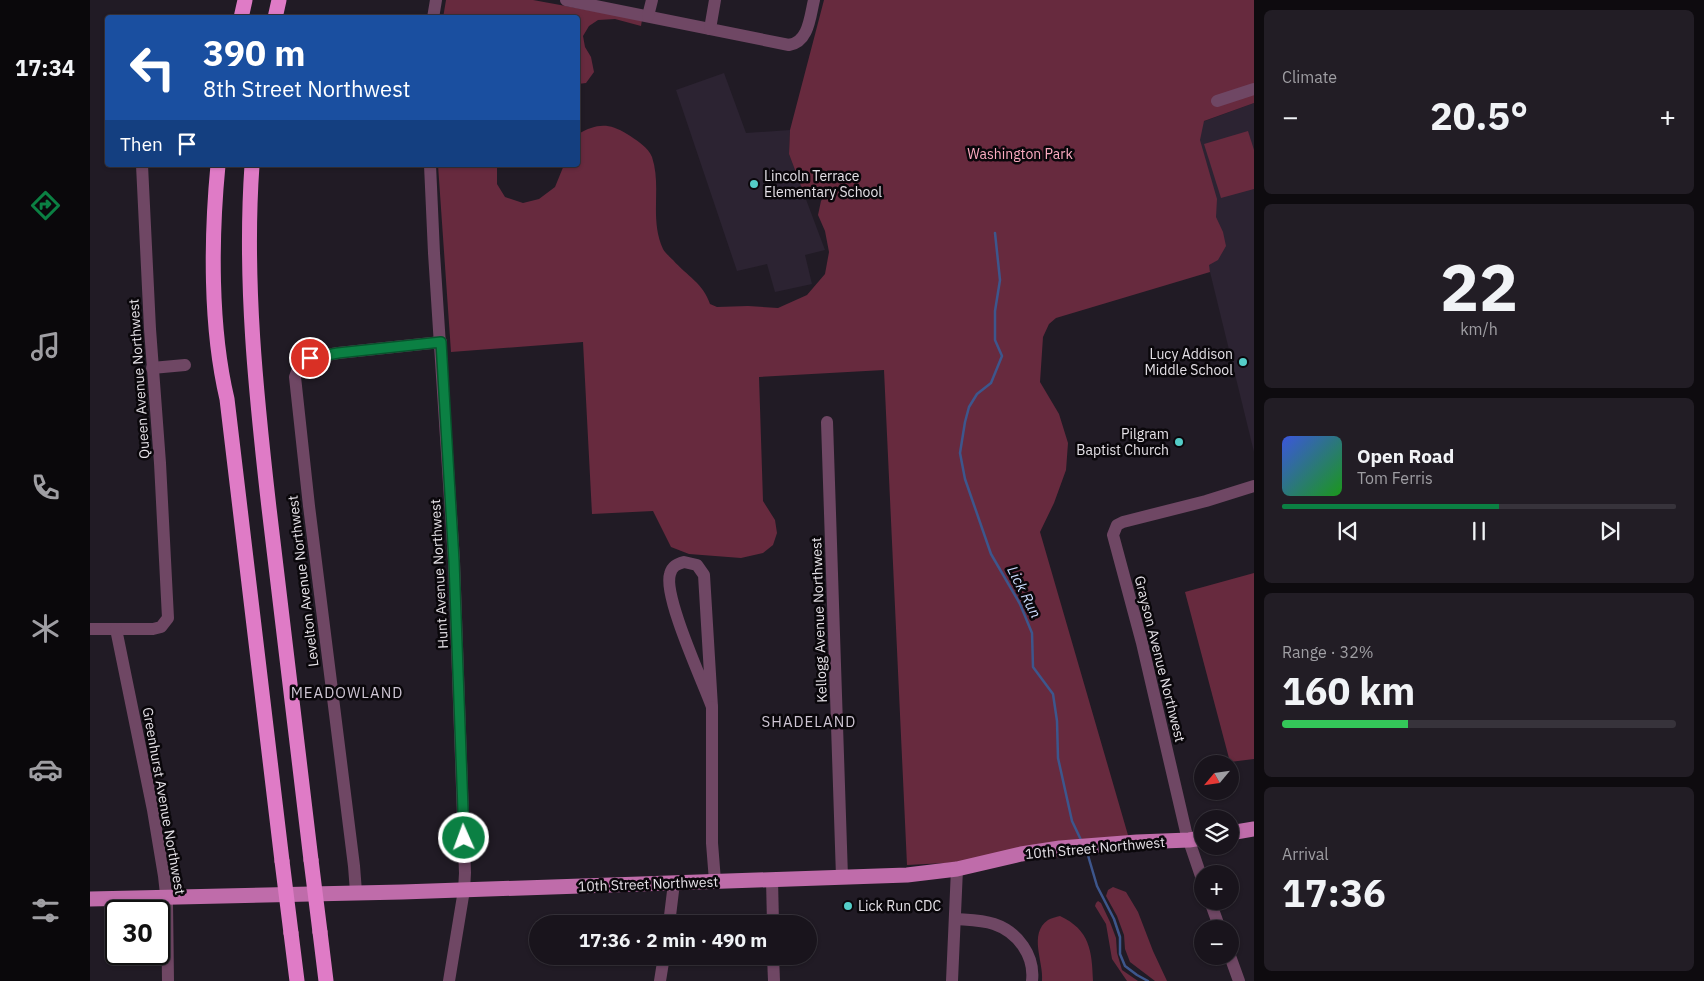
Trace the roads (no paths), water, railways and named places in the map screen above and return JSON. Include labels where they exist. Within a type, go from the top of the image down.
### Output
[{"type":"highway","points":[[242,15],[245,0]]},
{"type":"highway","points":[[276,15],[279,0]]},
{"type":"highway","points":[[218,167],[214,247],[217,342],[220,373],[228,408],[297,981]]},
{"type":"highway","points":[[252,167],[248,234],[252,337],[262,454],[326,981]]},
{"type":"main road","points":[[1239,832],[1254,829]]},
{"type":"main road","name":"10th Street Northwest","points":[[90,898],[464,890],[907,875],[957,869],[1021,854],[1060,848],[1194,839]]},
{"type":"street","points":[[434,15],[436,0]]},
{"type":"street","points":[[566,0],[789,45],[794,44],[804,36],[814,0]]},
{"type":"street","points":[[648,16],[652,0]]},
{"type":"street","points":[[710,29],[715,0]]},
{"type":"street","points":[[1217,101],[1254,89]]},
{"type":"street","name":"Queen Avenue Northwest","points":[[90,629],[148,629],[161,627],[168,618],[160,463],[152,368],[142,167]]},
{"type":"street","name":"Hunt Avenue Northwest","points":[[430,167],[454,561],[465,864],[464,890],[449,981]]},
{"type":"street","name":"Levelton Avenue Northwest","points":[[356,892],[295,377],[299,366],[310,358],[338,353],[441,342]]},
{"type":"street","points":[[152,368],[185,365]]},
{"type":"street","name":"Kellogg Avenue Northwest","points":[[827,422],[842,877]]},
{"type":"street","name":"Grayson Avenue Northwest","points":[[1194,832],[1113,534],[1114,528],[1120,523],[1213,499],[1254,486]]},
{"type":"street","points":[[712,707],[684,635],[669,584],[670,572],[673,567],[684,562],[697,565],[704,575],[712,707],[712,843],[715,881]]},
{"type":"street","name":"Greenhurst Avenue Northwest","points":[[116,629],[156,829],[166,897],[168,981]]},
{"type":"street","points":[[952,981],[957,869]]},
{"type":"street","points":[[772,879],[773,915]]},
{"type":"street","points":[[670,915],[674,882]]},
{"type":"street","points":[[956,919],[996,924],[1015,936],[1022,944],[1032,964],[1032,981]]},
{"type":"street","points":[[660,981],[663,965]]},
{"type":"street","points":[[773,965],[774,981]]},
{"type":"street","points":[[1233,965],[1239,981]]},
{"type":"waterway","name":"Lick Run","points":[[995,233],[1000,280],[995,311],[995,340],[1002,356],[991,383],[977,394],[969,407],[960,453],[965,479],[991,554],[1020,604],[1032,633],[1033,667],[1053,694],[1057,721],[1058,758],[1072,821],[1081,840]]},
{"type":"waterway","name":"Lick Run","points":[[1087,852],[1097,886],[1114,919],[1120,937],[1120,954],[1125,966],[1148,981]]},
{"type":"place","name":"Lincoln Terrace Elementary School","points":[[754,184]]},
{"type":"place","name":"Lucy Addison Middle School","points":[[1243,362]]},
{"type":"place","name":"Pilgram Baptist Church","points":[[1179,442]]},
{"type":"place","name":"Lick Run CDC","points":[[848,906]]},
{"type":"district","name":"MEADOWLAND","points":[[347,693]]},
{"type":"district","name":"SHADELAND","points":[[809,722]]},
{"type":"park label","name":"Washington Park","points":[[1020,154]]}]
